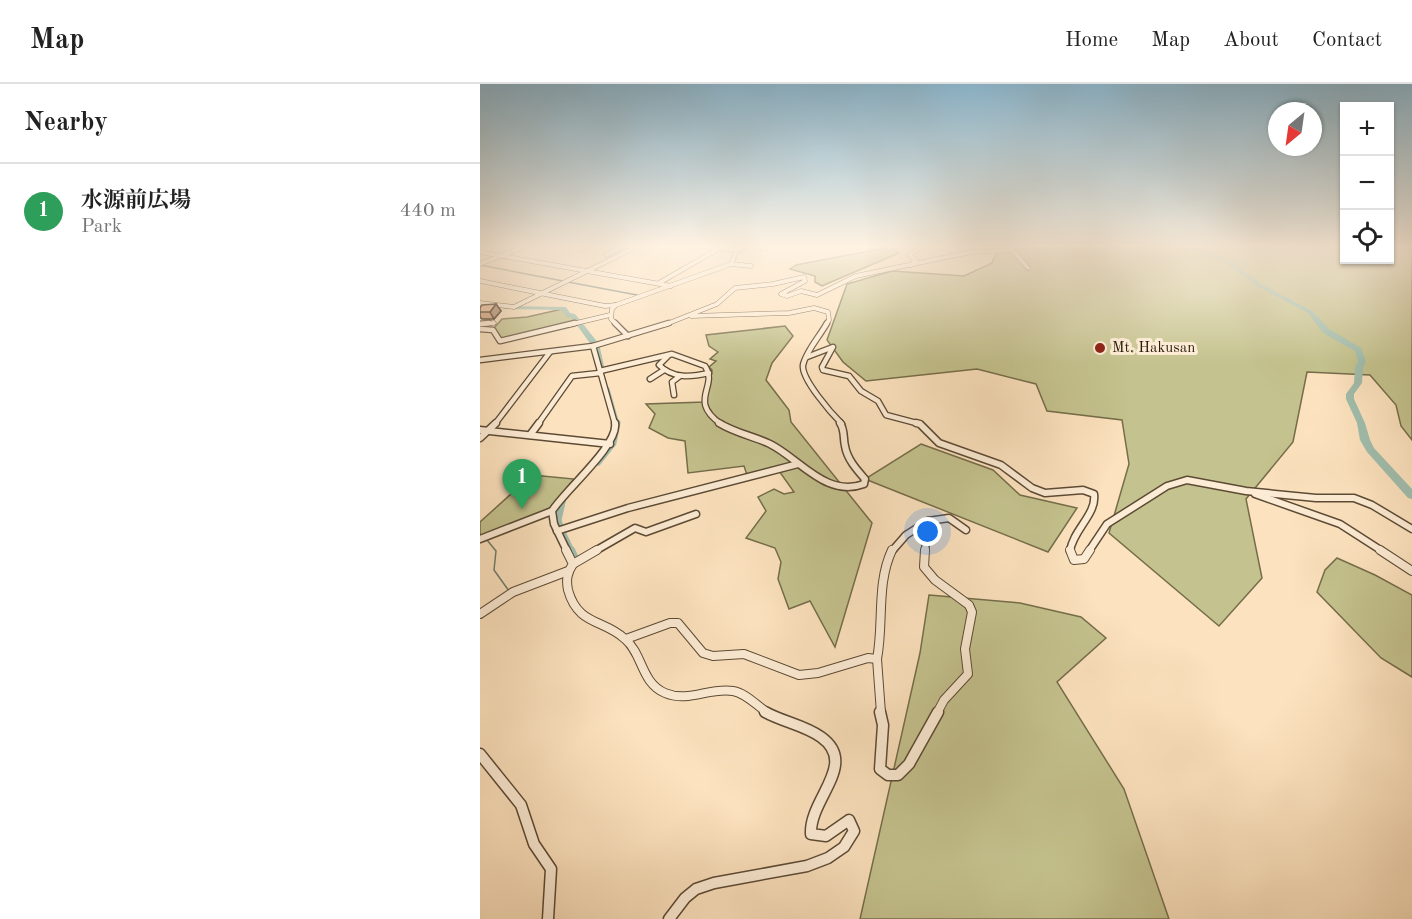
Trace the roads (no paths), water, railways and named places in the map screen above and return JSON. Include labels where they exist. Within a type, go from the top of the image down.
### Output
[{"type":"street","points":[[500,285],[605,306],[616,305],[671,286]]},
{"type":"street","points":[[480,303],[514,307],[557,285]]},
{"type":"street","points":[[667,285],[671,286]]},
{"type":"street","points":[[480,360],[593,346],[691,316],[717,304],[735,288],[769,285]]},
{"type":"street","points":[[798,285],[781,294],[787,296],[801,291],[817,295],[838,285]]},
{"type":"street","points":[[480,329],[493,330],[500,341],[610,315],[616,305]]},
{"type":"street","points":[[691,316],[789,313],[814,308],[824,310],[830,315],[830,320],[803,366],[806,379],[843,426],[845,448],[849,458],[865,478],[864,484],[850,488],[824,481],[783,451],[728,427],[710,416],[705,409],[703,398],[710,372]]},
{"type":"street","points":[[610,315],[628,336]]},
{"type":"street","points":[[480,324],[494,323]]},
{"type":"street","points":[[480,539],[552,511],[561,497],[610,444],[616,427],[593,346]]},
{"type":"street","points":[[807,357],[833,347],[822,367],[823,370],[849,376],[861,391],[878,401],[886,415],[920,424],[939,443],[956,452],[1000,465],[1032,488],[1045,493],[1083,490],[1094,494],[1096,499],[1092,509],[1076,532],[1072,543],[1070,551],[1074,560],[1084,559],[1107,524],[1167,486],[1187,480],[1246,490],[1316,498],[1345,497],[1362,500],[1412,529]]},
{"type":"street","points":[[480,438],[489,431],[550,352]]},
{"type":"street","points":[[668,355],[658,365],[664,370],[690,378],[710,372]]},
{"type":"street","points":[[530,435],[572,376],[600,372],[668,355],[677,355],[705,366],[710,372]]},
{"type":"street","points":[[650,379],[664,370]]},
{"type":"street","points":[[674,395],[671,385],[680,376]]},
{"type":"street","points":[[480,430],[610,444]]},
{"type":"street","points":[[557,531],[628,508],[798,464]]},
{"type":"street","points":[[1246,490],[1340,524],[1412,571]]},
{"type":"street","points":[[552,511],[557,531],[573,564]]},
{"type":"street","points":[[480,614],[513,592],[567,571],[573,564],[635,528],[646,532],[696,514]]},
{"type":"street","points":[[928,521],[924,567],[935,580],[969,606],[972,612],[965,649],[968,674],[944,700],[909,764],[898,775],[888,775],[880,769],[883,725],[877,659],[880,639],[881,576],[888,557],[910,531],[928,521],[945,516],[954,519],[966,530]]},
{"type":"street","points":[[567,571],[566,581],[573,606],[580,614],[626,639],[647,678],[660,691],[681,700],[714,691],[734,691],[770,715],[824,737],[834,751],[836,768],[810,816],[809,826],[811,834],[818,838],[827,837],[849,820],[854,831],[851,840],[825,860],[694,889],[669,919]]},
{"type":"street","points":[[626,639],[670,623],[678,623],[707,656],[742,654],[765,660],[793,674],[807,675],[868,658],[877,659]]},
{"type":"street","points":[[480,754],[521,805],[534,844],[551,869],[548,919]]},
{"type":"waterway","points":[[584,285],[637,295]]},
{"type":"waterway","points":[[1259,285],[1310,312],[1326,331],[1358,350],[1362,361],[1358,383],[1350,394],[1350,399],[1361,423],[1365,440],[1370,450],[1412,495]]},
{"type":"waterway","points":[[504,307],[564,308],[568,315],[573,315],[595,344]]},
{"type":"waterway","points":[[597,346],[602,369]]},
{"type":"waterway","points":[[607,389],[617,424]]},
{"type":"waterway","points":[[598,462],[613,443],[617,424]]},
{"type":"waterway","points":[[560,527],[558,520],[563,498]]},
{"type":"waterway","points":[[562,532],[571,551]]},
{"type":"waterway","points":[[487,540],[496,551],[494,570],[509,591]]},
{"type":"waterway","points":[[571,550],[576,561]]},
{"type":"place","name":"Mt. Hakusan","points":[[1100,348]]},
{"type":"place","name":"水源前広場","points":[[522,509]]}]
